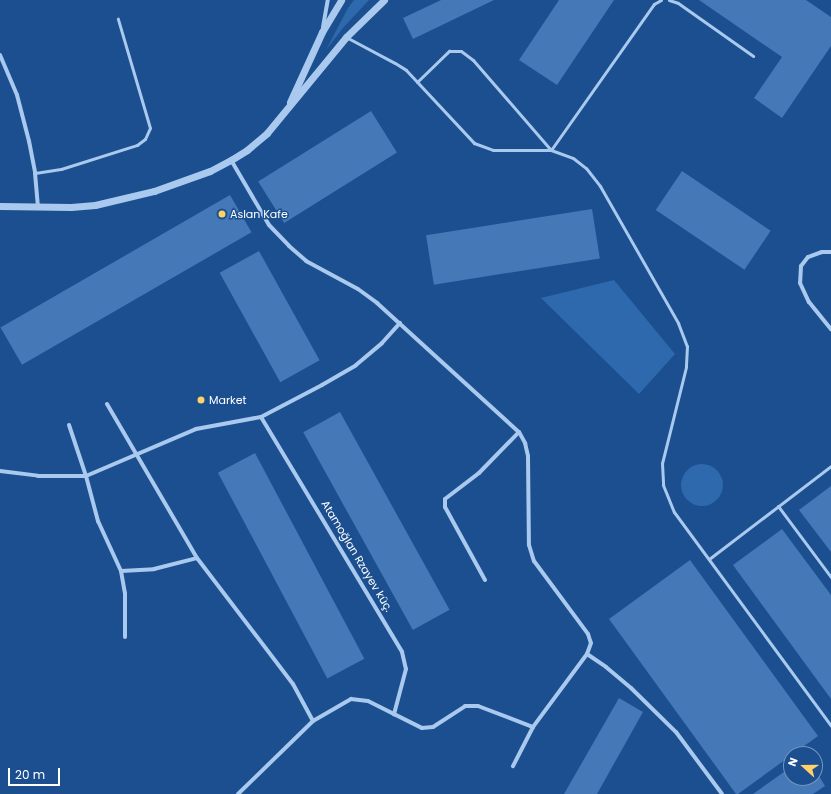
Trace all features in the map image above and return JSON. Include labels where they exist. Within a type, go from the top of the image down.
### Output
[{"type":"street","points":[[322,32],[328,0]]},
{"type":"street","points":[[286,111],[322,32],[341,0]]},
{"type":"street","points":[[0,206],[38,208],[95,205],[129,198],[210,171],[231,160],[247,150],[267,133],[346,37],[384,0]]},
{"type":"street","points":[[0,55],[17,95],[29,141],[35,173],[38,208]]},
{"type":"street","points":[[231,160],[269,225],[289,246],[306,261],[358,289],[400,323],[519,432],[525,443],[528,456],[529,546],[534,561],[588,634],[590,643],[587,654],[533,726],[513,766]]},
{"type":"street","points":[[831,252],[822,252],[808,256],[801,266],[800,283],[809,302],[831,329]]},
{"type":"street","points":[[0,471],[38,476],[86,476],[196,429],[261,417],[322,385],[356,365],[382,343],[400,323]]},
{"type":"street","points":[[107,404],[197,558],[292,684],[313,721]]},
{"type":"street","name":"Atamoğlan Rzayev küç.","points":[[261,417],[402,652],[406,669],[394,714]]},
{"type":"street","points":[[69,425],[86,476],[98,521],[121,571],[125,593],[125,637]]},
{"type":"street","points":[[485,580],[445,507],[445,499],[479,473],[519,432]]},
{"type":"street","points":[[121,571],[154,569],[197,558]]},
{"type":"street","points":[[587,654],[606,667],[631,688],[676,732],[722,794]]},
{"type":"street","points":[[238,794],[313,721],[352,699],[368,701],[422,728],[433,727],[465,706],[478,706],[533,726]]},
{"type":"lane","points":[[551,150],[654,4],[661,0]]},
{"type":"lane","points":[[669,0],[678,4],[753,56]]},
{"type":"lane","points":[[35,173],[69,166],[137,145],[145,139],[150,128],[118,19]]},
{"type":"lane","points":[[346,37],[394,63],[418,82],[474,143],[492,150],[551,150],[573,158],[586,168],[600,186],[678,323],[687,346],[686,367],[662,463],[663,485],[674,512],[831,726]]},
{"type":"lane","points":[[418,82],[449,51],[461,51],[473,60],[551,150]]},
{"type":"lane","points":[[709,559],[831,466]]},
{"type":"lane","points":[[778,506],[831,577]]},
{"type":"shaded area","points":[[354,0],[369,0],[343,28],[326,50],[348,8]]},
{"type":"shaded area","points":[[614,280],[675,354],[639,394],[541,298]]},
{"type":"shaded area","points":[[702,464],[717,470],[723,485],[717,500],[702,506],[687,500],[681,485],[687,470]]},
{"type":"building","points":[[441,0],[494,0],[413,39],[403,18]]},
{"type":"building","points":[[559,0],[614,0],[557,85],[519,60]]},
{"type":"building","points":[[699,0],[806,0],[831,17],[831,46],[782,118],[754,98],[782,57]]},
{"type":"building","points":[[371,111],[397,153],[284,223],[258,181]]},
{"type":"building","points":[[682,171],[771,231],[744,270],[656,210]]},
{"type":"building","points":[[230,195],[252,232],[22,365],[1,328]]},
{"type":"building","points":[[592,209],[600,258],[434,285],[426,235]]},
{"type":"building","points":[[259,251],[320,360],[280,382],[220,273]]},
{"type":"building","points":[[340,412],[450,610],[413,630],[303,432]]},
{"type":"building","points":[[255,453],[364,659],[327,678],[218,473]]},
{"type":"building","points":[[831,486],[831,552],[799,510]]},
{"type":"building","points":[[782,529],[831,595],[831,699],[733,565]]},
{"type":"building","points":[[690,560],[818,736],[804,746],[783,746],[783,761],[736,794],[609,619]]},
{"type":"building","points":[[619,698],[643,712],[597,794],[564,794]]},
{"type":"building","points":[[783,773],[783,786],[823,786],[823,783],[825,786],[813,794],[753,794]]},
{"type":"place","name":"Aslan Kafe","points":[[222,214]]},
{"type":"place","name":"Market","points":[[201,400]]}]
